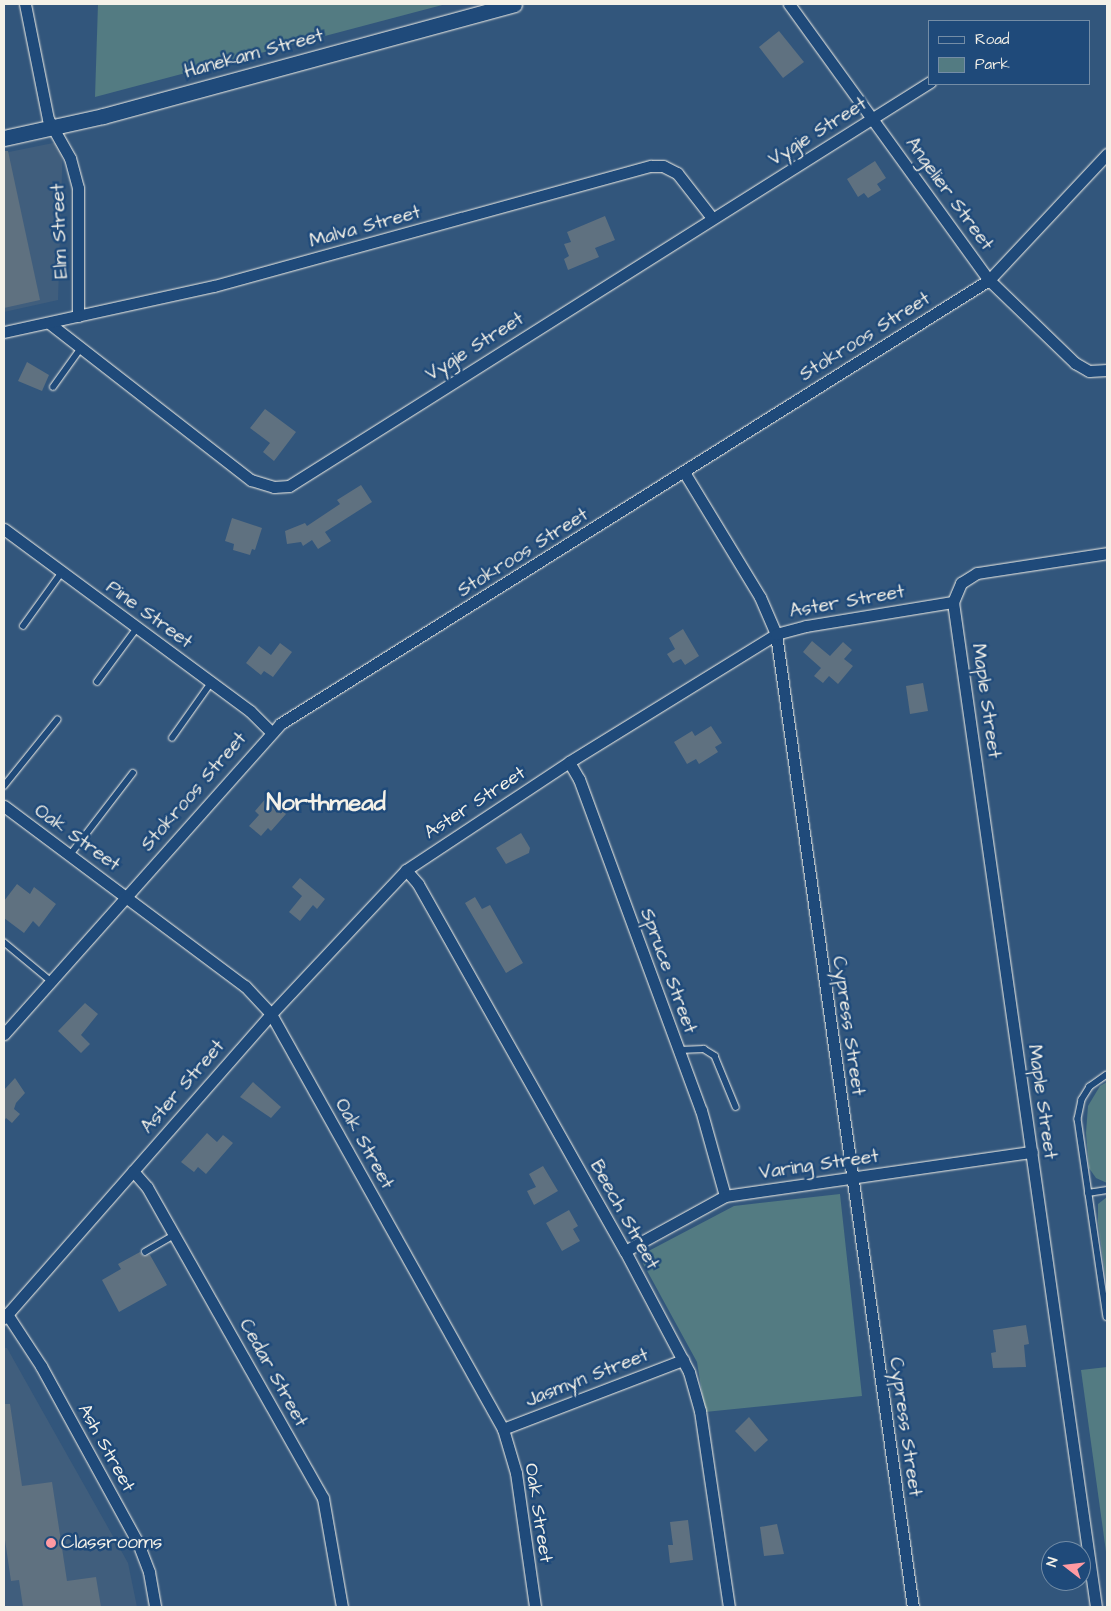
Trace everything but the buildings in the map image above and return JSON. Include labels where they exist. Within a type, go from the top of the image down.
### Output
[{"type":"street","name":"Elm Street","points":[[25,4],[45,107],[52,128],[75,170],[79,197],[78,316]]},
{"type":"street","name":"Hanekam Street","points":[[4,138],[52,128],[514,4]]},
{"type":"street","name":"Angelier Street","points":[[789,4],[989,280],[1075,363],[1089,371],[1107,370]]},
{"type":"street","name":"Vygie Street","points":[[49,323],[252,480],[274,487],[289,486],[928,83]]},
{"type":"street","name":"Stokroos Street","points":[[4,1034],[271,732],[989,280],[1107,154]]},
{"type":"street","name":"Malva Street","points":[[4,332],[224,284],[651,166],[662,166],[677,173],[712,218]]},
{"type":"street","name":"Cypress Street","points":[[684,472],[760,597],[776,634],[913,1607]]},
{"type":"street","name":"Pine Street","points":[[4,529],[250,711],[271,732]]},
{"type":"street","points":[[953,602],[961,583],[977,573],[1107,553]]},
{"type":"street","name":"Aster Street","points":[[5,1316],[271,1014],[406,870],[569,762],[776,634],[806,626],[953,602]]},
{"type":"street","name":"Maple Street","points":[[953,602],[1096,1607]]},
{"type":"street","name":"Spruce Street","points":[[569,762],[579,779],[679,1050],[709,1135],[725,1196]]},
{"type":"street","name":"Oak Street","points":[[4,806],[245,986],[271,1014],[503,1429],[516,1473],[535,1607]]},
{"type":"street","name":"Beech Street","points":[[406,870],[418,884],[625,1251],[683,1360],[700,1411],[728,1607]]},
{"type":"street","name":"Varing Street","points":[[625,1251],[725,1196],[1032,1152]]},
{"type":"street","name":"Cedar Street","points":[[133,1171],[147,1187],[323,1498],[342,1607]]},
{"type":"street","name":"Ash Street","points":[[5,1316],[41,1366],[138,1543],[149,1572],[155,1607]]},
{"type":"street","name":"Jasmyn Street","points":[[503,1429],[683,1360]]},
{"type":"lane","points":[[53,387],[81,348]]},
{"type":"lane","points":[[23,626],[62,572]]},
{"type":"lane","points":[[97,682],[137,628]]},
{"type":"lane","points":[[172,738],[211,683]]},
{"type":"lane","points":[[4,786],[57,720]]},
{"type":"lane","points":[[70,855],[133,774]]},
{"type":"lane","points":[[4,942],[50,982]]},
{"type":"lane","points":[[679,1050],[704,1049],[715,1056],[736,1107]]},
{"type":"lane","points":[[1107,1075],[1090,1087],[1082,1100],[1078,1119],[1107,1317]]},
{"type":"lane","points":[[1088,1193],[1107,1190]]},
{"type":"lane","points":[[145,1252],[174,1234]]},
{"type":"shaded area","points":[[63,141],[58,300],[4,312],[4,153]]},
{"type":"shaded area","points":[[4,1348],[7,1348],[128,1563],[137,1607],[4,1607]]},
{"type":"green space","points":[[98,4],[446,4],[95,97]]},
{"type":"green space","points":[[1107,1082],[1107,1183],[1096,1178],[1089,1168],[1086,1133],[1088,1106],[1100,1086]]},
{"type":"green space","points":[[840,1194],[862,1396],[705,1412],[697,1362],[639,1256],[734,1206]]},
{"type":"green space","points":[[1107,1197],[1107,1288],[1098,1223],[1098,1204]]},
{"type":"green space","points":[[1107,1367],[1107,1559],[1081,1370]]},
{"type":"place","name":"Classrooms","points":[[51,1543]]},
{"type":"district","name":"Northmead","points":[[326,804]]}]
